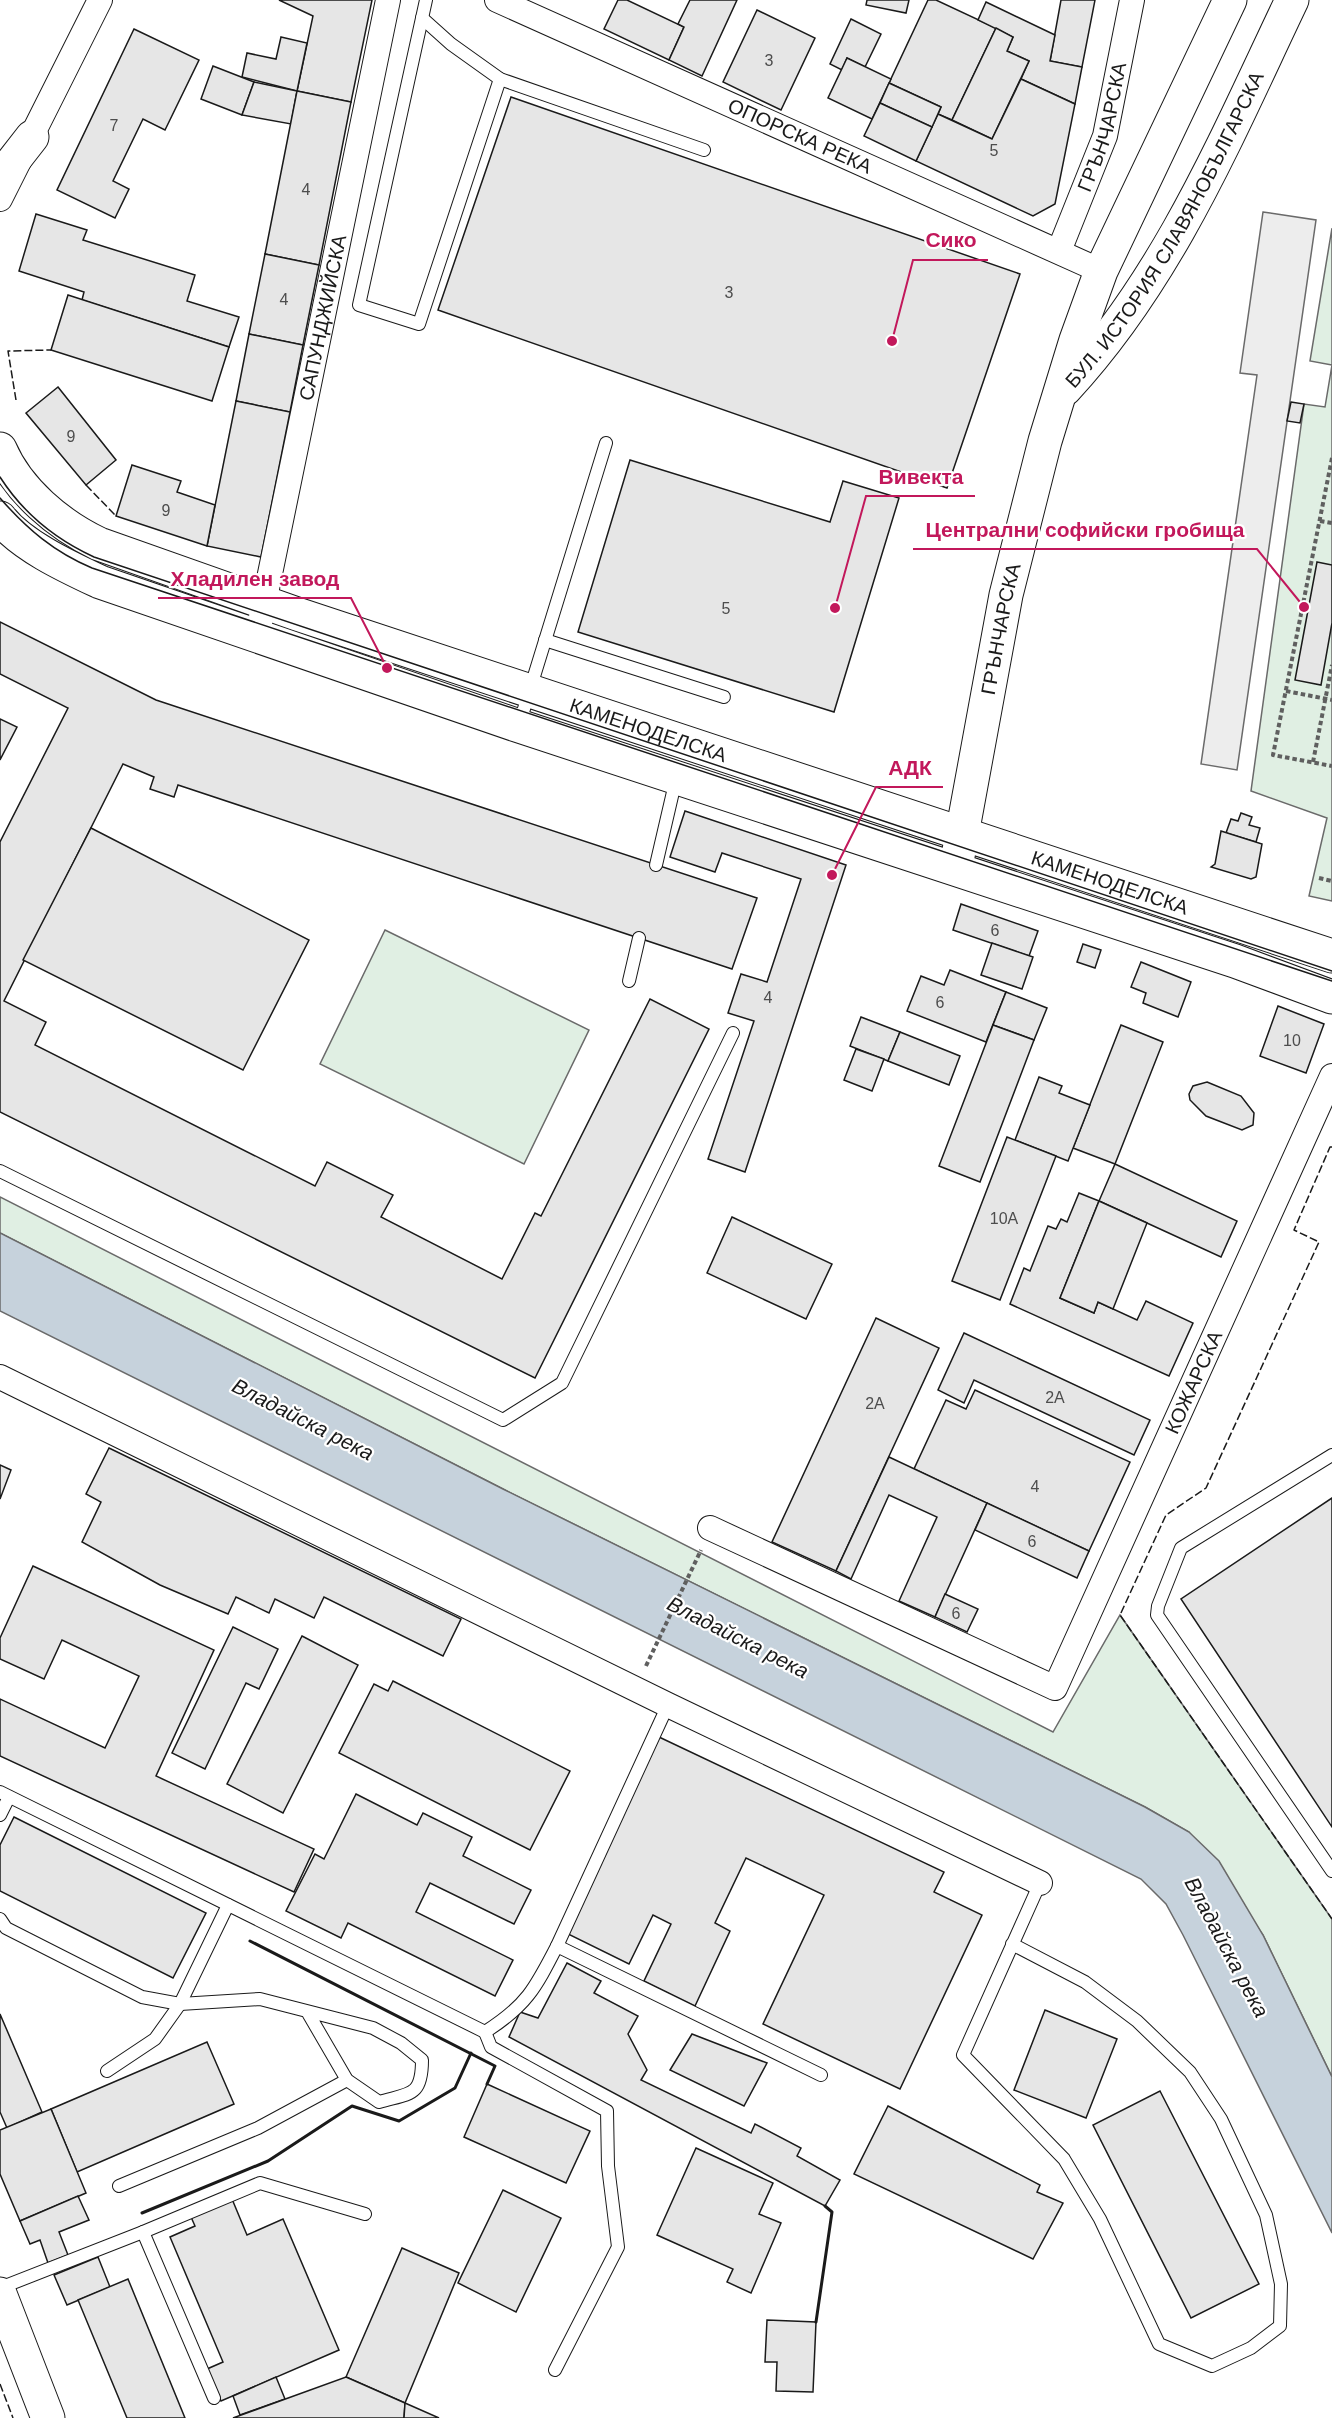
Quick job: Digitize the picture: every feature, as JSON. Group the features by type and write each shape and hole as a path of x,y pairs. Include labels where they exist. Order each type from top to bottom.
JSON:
{"main road":[{"name":"БУЛ. ИСТОРИЯ СЛАВЯНОБЪЛГАРСКА","path":"1062,393 1076,340 1101,271 1230,0"},
{"name":"БУЛ. ИСТОРИЯ СЛАВЯНОБЪЛГАРСКА","path":"1062,393 1099,352 1128,313 1184,222 1221,153 1292,0"},
{"path":"0,150 32,137"},
{"path":"0,178 32,137"},
{"name":"ГРЪНЧАРСКА","path":"955,869 1006,595 1045,441 1062,393"},
{"name":"КАМЕНОДЕЛСКА","path":"0,449 32,496 74,532 99,544 530,691 1332,956"},
{"name":"КАМЕНОДЕЛСКА","path":"2,524 59,562 100,582 519,726 1235,961 1332,997"},
{"path":"0,2294 48,2418"}],"street":[{"path":"0,199 100,0"},
{"name":"САПУНДЖИЙСКА","path":"257,637 388,0"},
{"name":"ОПОРСКА РЕКА","path":"497,0 1101,271"},
{"name":"ГРЪНЧАРСКА","path":"1059,251 1105,136 1132,0"},
{"path":"2,524 56,518"},
{"name":"КОЖАРСКА","path":"710,1528 1054,1689 1332,1076"},
{"path":"0,1377 668,1705 1040,1883"}],"lane":[{"path":"426,0 359,305 419,324 500,79"},
{"path":"422,18 451,44 500,79 704,150"},
{"path":"519,726 606,443"},
{"path":"545,640 724,697"},
{"path":"656,865 676,777"},
{"path":"629,981 639,938"},
{"path":"0,1171 503,1420 562,1383 733,1033"},
{"path":"1332,1455 1181,1548 1156,1615 1332,1871"},
{"path":"484,2032 509,2016 534,1992 668,1705"},
{"path":"0,1815 5,1794 484,2032 491,2047 606,2111 608,2166 618,2247 555,2370"},
{"path":"1012,1944 1085,1982 1137,2021 1190,2072 1221,2119 1266,2215 1281,2284 1280,2326 1251,2348 1212,2366 1159,2344 1100,2219 1064,2159 963,2055 1012,1944 1040,1883"},
{"path":"107,2071 155,2039 180,2004 228,1905"},
{"path":"0,1918 6,1928 142,1997 180,2004 260,1999 373,2028 401,2043 423,2060 422,2080 412,2093 379,2102 347,2080 308,2013"},
{"path":"557,1946 821,2074"},
{"path":"119,2186 258,2128 347,2080"},
{"path":"0,2288 260,2183 365,2214"},
{"path":"143,2232 214,2398"}],"path":[{"path":"1332,458 1273,755 1332,766"},
{"path":"1320,521 1332,523"},
{"path":"1313,762 1332,665"},
{"path":"1286,691 1332,700"},
{"path":"1319,878 1332,881"},
{"path":"644,1671 694,1568"}],"green space":[{"path":"1332,228 1332,365 1310,361"},
{"path":"1332,365 1332,901 1309,896 1327,818 1251,791 1304,404 1325,407"},
{"path":"385,930 589,1030 524,1164 320,1064"},
{"path":"0,1197 1053,1732 1120,1615 1332,1919 1332,2077 1263,1935 1189,1832 1145,1807 503,1489 0,1233"}],"shaded area":[{"path":"1263,212 1316,220 1237,770 1201,764 1257,375 1240,373"}],"water":[{"name":"Владайска река","path":"0,1233 503,1489 1145,1807 1189,1832 1219,1861 1263,1935 1332,2077 1332,2233 1183,1935 1166,1904 1141,1879 0,1311"}],"building":[{"path":"279,0 372,0 351,102 297,91 313,16"},
{"path":"618,0 627,0 684,27 669,60 604,29"},
{"path":"690,0 737,0 702,76 669,60 684,27 678,24"},
{"path":"867,0 909,0 906,13 866,5"},
{"path":"928,0 936,0 996,28 952,120 938,114 941,107 889,83"},
{"path":"1061,0 1095,0 1082,67 1050,61"},
{"path":"986,2 1055,35 1050,61 1082,67 1075,104 1021,79 1029,61 1007,51 1013,37 978,20"},
{"path":"757,10 815,38 781,110 723,82"},
{"path":"851,19 881,34 865,67 847,58 842,70 830,64"},
{"path":"996,28 1013,37 1007,51 1029,61 992,139 952,120"},
{"path":"134,29 199,60 165,130 143,119 113,181 129,189 115,218 57,190"},
{"path":"281,37 307,43 297,91 242,77 247,53 276,59"},
{"path":"847,58 891,79 872,119 828,98"},
{"path":"213,66 254,82 242,115 201,99"},
{"path":"1021,79 1075,104 1055,204 1033,216 916,161 938,114 992,139"},
{"path":"254,82 297,91 291,124 242,115"},
{"path":"889,83 941,107 932,127 880,103"},
{"path":"297,91 351,102 319,265 265,254"},
{"path":"511,97 1020,274 947,488 438,310"},
{"path":"880,103 932,127 916,161 864,136"},
{"path":"36,214 87,230 83,240 195,275 187,301 239,317 229,347 82,300 84,292 19,271"},
{"path":"265,254 319,265 303,345 249,334"},
{"path":"68,295 229,347 212,401 51,350"},
{"path":"249,334 303,345 290,412 236,401"},
{"path":"58,387 116,460 86,485 26,413"},
{"path":"236,401 290,412 261,557 207,546"},
{"path":"1291,402 1304,404 1300,423 1287,421"},
{"path":"630,460 830,522 843,481 899,498 834,712 578,632"},
{"path":"132,465 181,481 177,492 215,505 207,546 116,516"},
{"path":"1317,562 1332,565 1332,623 1321,685 1295,680"},
{"path":"0,622 156,700 757,898 732,969 178,785 174,797 150,789 154,777 123,764 4,1001 46,1022 35,1045 315,1186 327,1162 393,1195 381,1217 502,1279 535,1213 541,1216 650,999 709,1029 535,1378 0,1112 0,842 68,708 0,674"},
{"path":"0,719 17,727 0,760"},
{"path":"685,811 846,865 745,1172 708,1159 754,1021 728,1013 741,974 767,982 801,879 722,853 715,872 670,857"},
{"path":"1241,813 1252,817 1249,825 1260,828 1256,842 1226,833 1231,819 1238,821"},
{"path":"91,828 309,940 243,1070 23,960"},
{"path":"1221,831 1262,844 1256,877 1251,879 1211,867 1215,864"},
{"path":"961,904 1038,931 1029,956 953,930"},
{"path":"992,943 1033,957 1022,989 981,975"},
{"path":"1083,944 1101,950 1095,968 1077,962"},
{"path":"1141,962 1191,982 1178,1017 1143,1003 1146,993 1131,987"},
{"path":"950,970 1006,992 986,1042 907,1011 921,976 944,985"},
{"path":"1006,992 1047,1008 1034,1040 993,1025"},
{"path":"1278,1006 1324,1024 1306,1073 1260,1056"},
{"path":"861,1017 900,1032 888,1061 850,1046"},
{"path":"993,1025 1034,1040 980,1182 939,1166"},
{"path":"1121,1025 1163,1042 1115,1164 1073,1148"},
{"path":"900,1032 960,1056 949,1085 888,1061"},
{"path":"856,1049 884,1059 872,1091 844,1080"},
{"path":"1039,1077 1062,1086 1059,1093 1090,1105 1068,1161 1015,1140"},
{"path":"1207,1082 1241,1096 1254,1113 1253,1125 1242,1130 1206,1116 1190,1100 1189,1094 1193,1086"},
{"path":"1007,1137 1056,1156 1000,1300 952,1281"},
{"path":"1115,1164 1237,1221 1221,1257 1099,1201"},
{"path":"1079,1193 1099,1201 1060,1298 1094,1313 1098,1302 1137,1320 1146,1301 1193,1323 1169,1376 1010,1304 1024,1268 1030,1271 1048,1226 1056,1229 1061,1219 1067,1222"},
{"path":"1099,1201 1147,1223 1113,1309 1098,1302 1094,1313 1060,1298"},
{"path":"732,1217 832,1264 806,1319 707,1273"},
{"path":"876,1318 939,1348 836,1571 772,1542"},
{"path":"964,1333 1150,1420 1134,1455 974,1380 964,1403 938,1390"},
{"path":"975,1390 1130,1462 1089,1551 914,1469 946,1400 966,1409"},
{"path":"109,1448 461,1619 443,1656 324,1597 314,1618 275,1599 269,1613 236,1597 228,1614 160,1585 82,1542 101,1502 86,1494"},
{"path":"889,1457 987,1503 935,1617 899,1601 937,1517 889,1495 851,1579 836,1571"},
{"path":"0,1465 11,1470 0,1499"},
{"path":"1332,1498 1332,1827 1181,1599"},
{"path":"987,1503 1089,1551 1077,1578 975,1530"},
{"path":"33,1566 214,1650 156,1776 314,1849 294,1892 0,1756 0,1699 105,1748 139,1676 62,1640 44,1679 0,1659 0,1638"},
{"path":"945,1594 978,1609 967,1632 935,1617"},
{"path":"233,1627 278,1649 259,1689 246,1683 205,1769 172,1753"},
{"path":"302,1636 358,1665 283,1813 227,1784"},
{"path":"393,1681 570,1771 530,1850 339,1753 374,1684 388,1691"},
{"path":"659,1737 944,1872 934,1892 982,1915 900,2089 763,2024 824,1895 746,1858 715,1923 730,1931 695,2006 644,1981 671,1924 653,1915 629,1964 566,1933"},
{"path":"356,1794 417,1825 423,1813 472,1837 463,1856 531,1890 514,1924 430,1883 416,1912 513,1960 495,1996 348,1923 341,1938 286,1911 315,1854 324,1859"},
{"path":"14,1817 206,1913 173,1978 0,1891 0,1845"},
{"path":"567,1963 601,1981 594,1993 638,2016 628,2034 647,2070 641,2080 751,2133 755,2124 801,2148 797,2156 840,2180 825,2206 509,2037 520,2012 538,2018"},
{"path":"1045,2010 1117,2039 1086,2118 1014,2090"},
{"path":"0,2014 42,2112 7,2128 0,2112"},
{"path":"692,2034 767,2063 744,2106 670,2070"},
{"path":"207,2042 234,2104 77,2172 51,2109"},
{"path":"487,2084 590,2131 566,2183 464,2137"},
{"path":"1160,2091 1259,2284 1191,2318 1093,2125"},
{"path":"888,2106 1040,2185 1037,2192 1063,2203 1033,2259 854,2174"},
{"path":"51,2109 86,2193 20,2221 0,2174 0,2130"},
{"path":"696,2148 773,2183 759,2214 781,2223 751,2293 727,2282 733,2269 657,2235"},
{"path":"503,2190 561,2218 516,2312 458,2283"},
{"path":"78,2196 89,2220 59,2232 68,2255 48,2263 40,2240 30,2244 20,2221"},
{"path":"232,2199 247,2235 283,2219 339,2350 221,2401 207,2369 223,2362 170,2237 195,2226 191,2217"},
{"path":"402,2248 459,2273 405,2403 346,2377"},
{"path":"98,2257 110,2287 67,2305 54,2275"},
{"path":"128,2279 185,2418 127,2418 78,2300"},
{"path":"767,2320 816,2322 813,2392 776,2391 777,2362 765,2362"},
{"path":"276,2377 285,2399 240,2415 233,2396"},
{"path":"346,2377 405,2403 404,2418 233,2418"},
{"path":"405,2403 439,2418 404,2418"}],"tram line":[{"path":"0,477 19,502 41,524 66,542 94,557 1332,971"},
{"path":"0,498 42,539 65,555 92,568 1332,981"}],"fence":[{"path":"16,400 8,351 51,350"},
{"path":"86,485 116,516"},
{"path":"1332,1147 1330,1147 1294,1230 1319,1242 1206,1488 1166,1515 1120,1615 1332,1919"},
{"path":"0,2384 13,2418"}],"wall":[{"path":"250,1941 495,2066 487,2084"},
{"path":"142,2213 268,2161 352,2106 399,2121 455,2088 471,2053"},
{"path":"816,2322 832,2212 825,2206"}],"place":[{"name":"Сико","path":"892,341"},
{"name":"Централни софийски гробища","path":"1304,607"},
{"name":"Вивекта","path":"835,608"},
{"name":"Хладилен завод","path":"387,668"},
{"name":"АДК","path":"832,875"}]}
